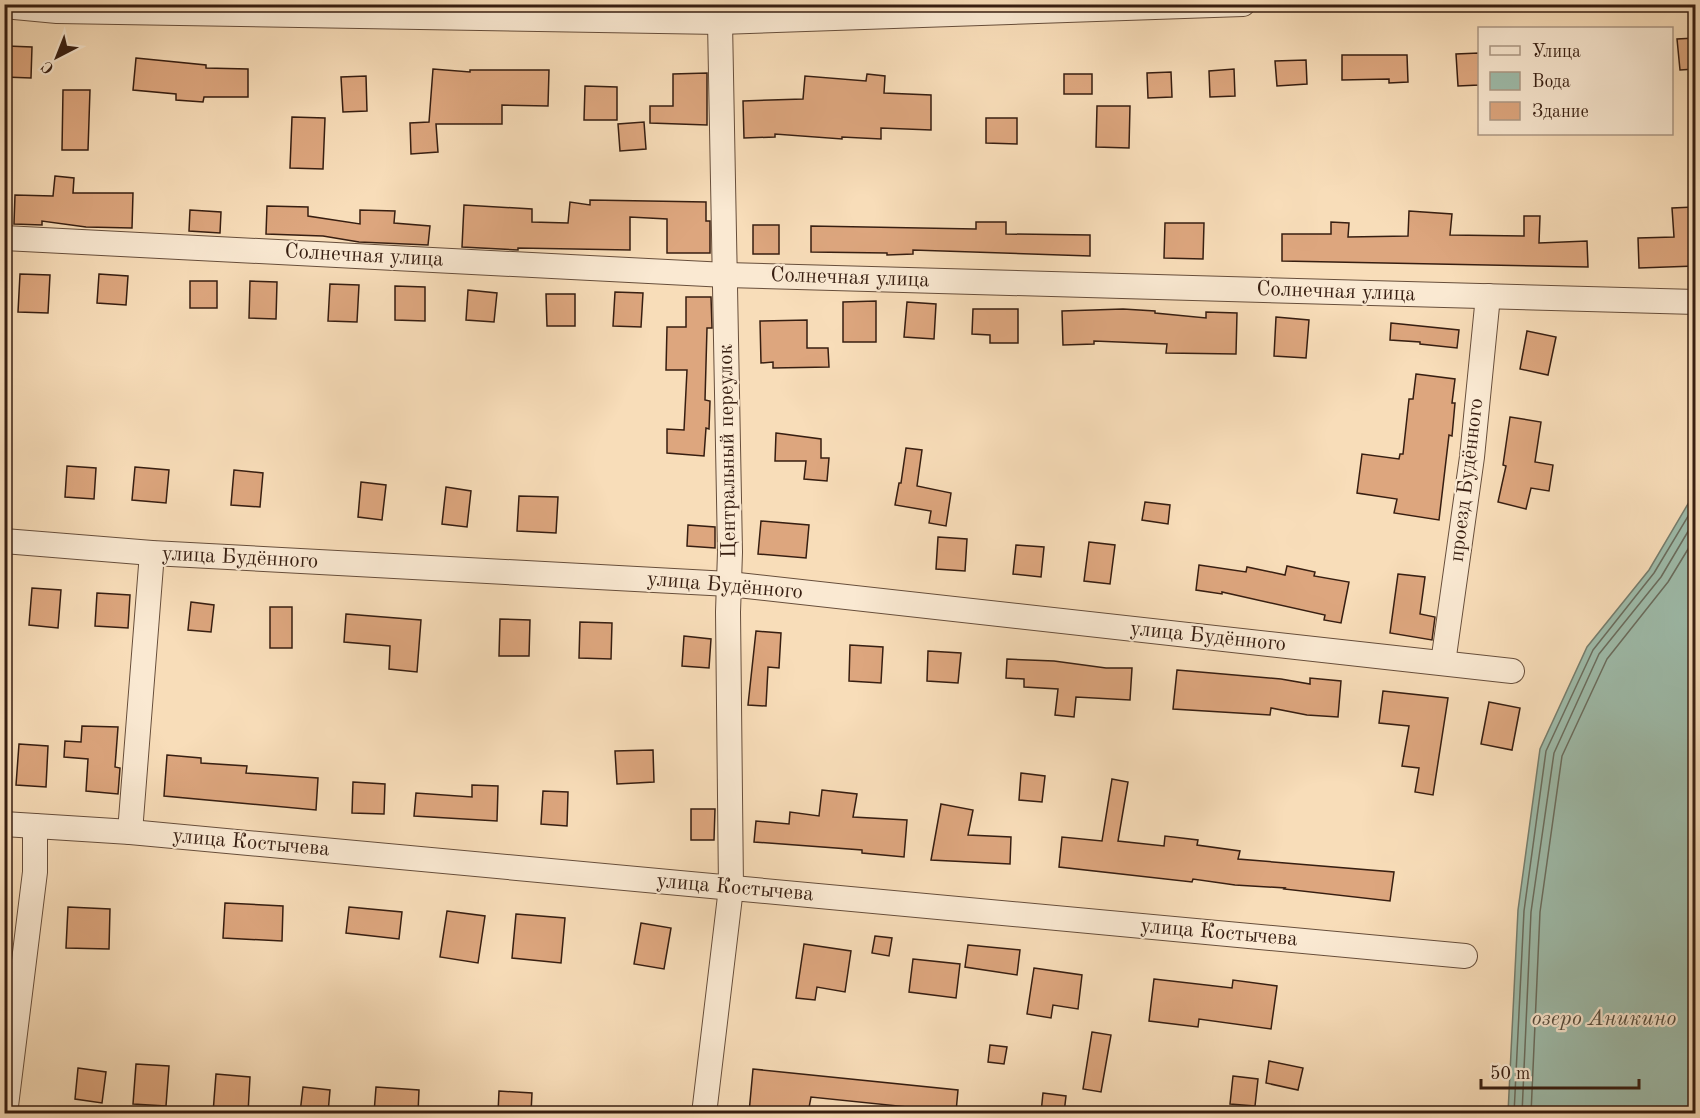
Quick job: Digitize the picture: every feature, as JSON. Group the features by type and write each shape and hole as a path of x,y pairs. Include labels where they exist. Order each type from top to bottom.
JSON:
{"street":[{"path":"4,6 723,13 1243,4"},
{"name":"Центральный переулок","path":"704,1113 730,888 730,552 723,13"},
{"name":"Солнечная улица","path":"4,238 726,275 1691,300 1695,302"},
{"name":"проезд Будённого","path":"1443,663 1472,457 1488,296"},
{"name":"улица Будённого","path":"4,541 152,553 729,584 1512,671"},
{"path":"130,832 152,553"},
{"name":"улица Костычева","path":"4,824 130,832 1466,956"},
{"path":"5,1113 35,872 35,826"}],"water":[{"name":"озеро Аникино","path":"1695,492 1695,1113 1508,1113 1518,910 1540,749 1587,647 1649,570"}],"building":[{"path":"1695,38 1695,69 1680,70 1677,39"},
{"path":"7,46 32,47 31,78 5,77"},
{"path":"1478,53 1478,85 1458,86 1456,54"},
{"path":"1342,55 1407,55 1408,82 1389,83 1389,79 1342,80"},
{"path":"136,58 206,65 206,68 248,69 248,97 204,97 203,102 176,100 176,94 133,90"},
{"path":"1306,60 1307,84 1277,86 1275,61"},
{"path":"433,69 470,72 470,70 549,70 548,106 502,105 502,124 436,124 438,152 411,154 410,123 429,122"},
{"path":"1234,69 1235,96 1210,97 1209,71"},
{"path":"1171,72 1172,97 1148,98 1147,73"},
{"path":"707,73 707,125 650,123 650,106 673,106 673,74"},
{"path":"867,74 885,76 884,93 931,95 931,130 881,128 881,139 842,137 842,139 775,134 775,137 744,138 743,101 803,99 805,76 866,81"},
{"path":"1064,74 1092,74 1092,94 1064,94"},
{"path":"366,76 367,111 343,112 341,77"},
{"path":"585,86 617,87 617,120 584,120"},
{"path":"63,90 90,90 88,150 62,150"},
{"path":"1097,106 1130,106 1129,148 1096,147"},
{"path":"292,117 325,118 323,169 290,168"},
{"path":"986,118 1017,118 1017,144 986,143"},
{"path":"644,122 646,149 620,151 618,124"},
{"path":"55,176 74,178 73,193 133,193 132,228 86,227 42,221 42,225 14,224 15,195 53,196"},
{"path":"590,200 706,202 706,221 710,221 710,253 667,253 667,219 630,217 630,250 518,248 518,250 462,247 464,205 532,209 532,222 568,223 570,202 590,205"},
{"path":"267,206 308,207 308,216 360,224 360,210 395,211 394,223 430,226 428,245 359,242 323,236 266,234"},
{"path":"1694,207 1695,266 1639,268 1638,238 1674,237 1672,208"},
{"path":"190,210 221,212 220,233 189,231"},
{"path":"1409,211 1452,214 1450,235 1524,236 1524,216 1540,216 1539,243 1587,241 1588,267 1282,261 1282,234 1331,234 1331,222 1349,223 1348,237 1408,236"},
{"path":"976,222 1006,222 1006,234 1090,235 1090,256 913,250 913,254 887,255 887,253 811,252 811,226 976,229"},
{"path":"1165,223 1204,223 1203,259 1164,258"},
{"path":"753,225 779,225 779,254 753,254"},
{"path":"20,274 50,275 48,313 18,312"},
{"path":"99,274 128,276 126,305 97,303"},
{"path":"190,281 217,281 217,308 190,308"},
{"path":"250,281 277,282 276,319 249,318"},
{"path":"330,284 359,285 357,322 328,321"},
{"path":"395,286 425,287 425,321 395,320"},
{"path":"468,290 497,293 494,322 466,320"},
{"path":"615,292 643,293 641,327 613,326"},
{"path":"546,294 575,294 575,326 547,326"},
{"path":"686,297 711,297 712,328 707,328 705,400 710,401 709,429 706,428 704,456 667,453 667,429 684,430 687,370 666,370 667,327 686,327"},
{"path":"876,301 876,342 843,342 843,302"},
{"path":"907,302 936,304 934,339 904,337"},
{"path":"973,309 1018,309 1018,343 990,343 990,335 972,334"},
{"path":"1123,309 1206,318 1206,312 1237,313 1236,354 1166,353 1167,344 1094,341 1094,344 1063,345 1062,311"},
{"path":"1276,317 1309,320 1306,358 1274,356"},
{"path":"807,320 807,348 828,348 829,367 773,368 773,362 761,363 760,321"},
{"path":"1391,323 1459,330 1457,348 1390,340"},
{"path":"1527,331 1556,337 1548,375 1520,369"},
{"path":"1416,374 1455,379 1452,436 1449,435 1439,520 1394,513 1397,499 1357,493 1362,454 1399,459 1400,454 1403,454 1409,399 1413,399"},
{"path":"1510,417 1541,422 1535,462 1553,465 1549,491 1531,488 1526,509 1498,502 1506,466 1503,465"},
{"path":"776,433 821,439 821,458 829,458 827,481 804,479 806,461 775,461"},
{"path":"906,448 922,450 917,486 951,493 946,526 929,523 931,511 895,505"},
{"path":"67,466 96,468 94,499 65,497"},
{"path":"135,467 169,470 166,503 132,500"},
{"path":"234,470 263,473 260,507 231,505"},
{"path":"361,482 386,485 382,520 358,517"},
{"path":"446,487 471,491 467,527 442,524"},
{"path":"519,496 558,497 556,533 517,531"},
{"path":"1145,502 1170,505 1168,524 1142,520"},
{"path":"761,521 809,525 806,558 758,554"},
{"path":"688,525 715,527 715,548 687,546"},
{"path":"938,537 967,539 965,571 936,569"},
{"path":"1089,542 1115,545 1110,584 1084,581"},
{"path":"1016,545 1044,547 1041,577 1013,574"},
{"path":"1199,565 1246,572 1247,567 1285,575 1287,566 1315,572 1314,576 1349,582 1341,623 1324,620 1325,615 1222,592 1222,594 1196,590"},
{"path":"1398,574 1425,577 1420,614 1435,617 1432,640 1390,633"},
{"path":"32,588 61,590 58,628 29,625"},
{"path":"97,593 130,595 128,628 95,626"},
{"path":"191,602 214,605 211,632 188,630"},
{"path":"270,607 292,607 292,648 270,648"},
{"path":"346,614 421,620 417,672 389,669 390,646 344,642"},
{"path":"500,619 530,620 529,656 499,656"},
{"path":"580,622 612,623 611,659 579,658"},
{"path":"756,631 781,633 779,668 768,667 766,706 748,705"},
{"path":"684,636 711,639 709,668 682,666"},
{"path":"850,645 883,647 881,683 849,681"},
{"path":"928,651 961,653 958,683 927,681"},
{"path":"1007,659 1054,661 1106,668 1132,668 1130,700 1076,697 1074,717 1055,715 1058,689 1024,687 1024,679 1006,678"},
{"path":"1177,670 1281,679 1310,684 1310,678 1341,681 1338,717 1307,715 1271,708 1270,715 1173,709"},
{"path":"1383,691 1448,698 1433,795 1415,792 1419,768 1402,766 1409,726 1379,723"},
{"path":"1489,702 1520,708 1512,750 1481,744"},
{"path":"82,726 118,727 115,767 120,768 118,794 86,791 88,759 64,757 65,741 81,742"},
{"path":"19,744 48,746 46,787 16,785"},
{"path":"653,750 654,782 617,784 615,751"},
{"path":"167,755 201,758 201,763 247,766 246,773 318,778 316,810 164,796"},
{"path":"1021,773 1045,776 1042,802 1019,800"},
{"path":"1112,779 1128,782 1118,841 1164,846 1165,836 1198,840 1197,845 1240,851 1238,859 1394,872 1390,901 1285,888 1235,885 1193,879 1192,882 1059,867 1062,837 1102,841"},
{"path":"353,782 385,784 384,814 352,813"},
{"path":"472,785 498,786 497,821 414,816 416,793 472,797"},
{"path":"822,790 857,794 853,817 907,820 904,857 862,853 862,850 754,842 756,821 789,824 790,812 819,816"},
{"path":"543,791 568,792 567,826 541,824"},
{"path":"941,804 973,810 968,835 1011,837 1010,864 931,860"},
{"path":"691,809 715,809 714,840 691,840"},
{"path":"225,903 283,906 282,941 223,938"},
{"path":"68,907 110,909 109,949 66,948"},
{"path":"349,907 402,912 399,939 346,933"},
{"path":"447,911 485,916 478,963 440,957"},
{"path":"516,914 565,918 561,963 512,958"},
{"path":"641,923 671,928 664,969 634,964"},
{"path":"875,936 892,938 889,956 872,953"},
{"path":"804,944 851,951 845,992 817,987 815,1000 796,998"},
{"path":"968,945 1020,950 1017,975 965,967"},
{"path":"913,959 960,964 956,998 909,992"},
{"path":"1034,968 1082,975 1078,1009 1053,1005 1051,1018 1027,1014"},
{"path":"1154,979 1232,988 1233,980 1277,986 1271,1029 1199,1019 1198,1027 1149,1021"},
{"path":"1092,1032 1111,1035 1101,1092 1083,1089"},
{"path":"990,1045 1007,1047 1004,1064 988,1062"},
{"path":"1269,1061 1303,1068 1298,1090 1266,1083"},
{"path":"136,1064 169,1066 166,1106 133,1104"},
{"path":"78,1068 106,1072 102,1103 75,1099"},
{"path":"753,1069 958,1090 956,1112 811,1097 808,1113 749,1113"},
{"path":"216,1074 250,1077 248,1113 213,1113"},
{"path":"1233,1076 1258,1079 1255,1106 1230,1104"},
{"path":"303,1087 330,1090 328,1113 300,1113"},
{"path":"376,1087 419,1090 418,1113 374,1113"},
{"path":"499,1091 532,1093 531,1113 498,1113"},
{"path":"1043,1093 1066,1096 1064,1113 1041,1113"}]}
